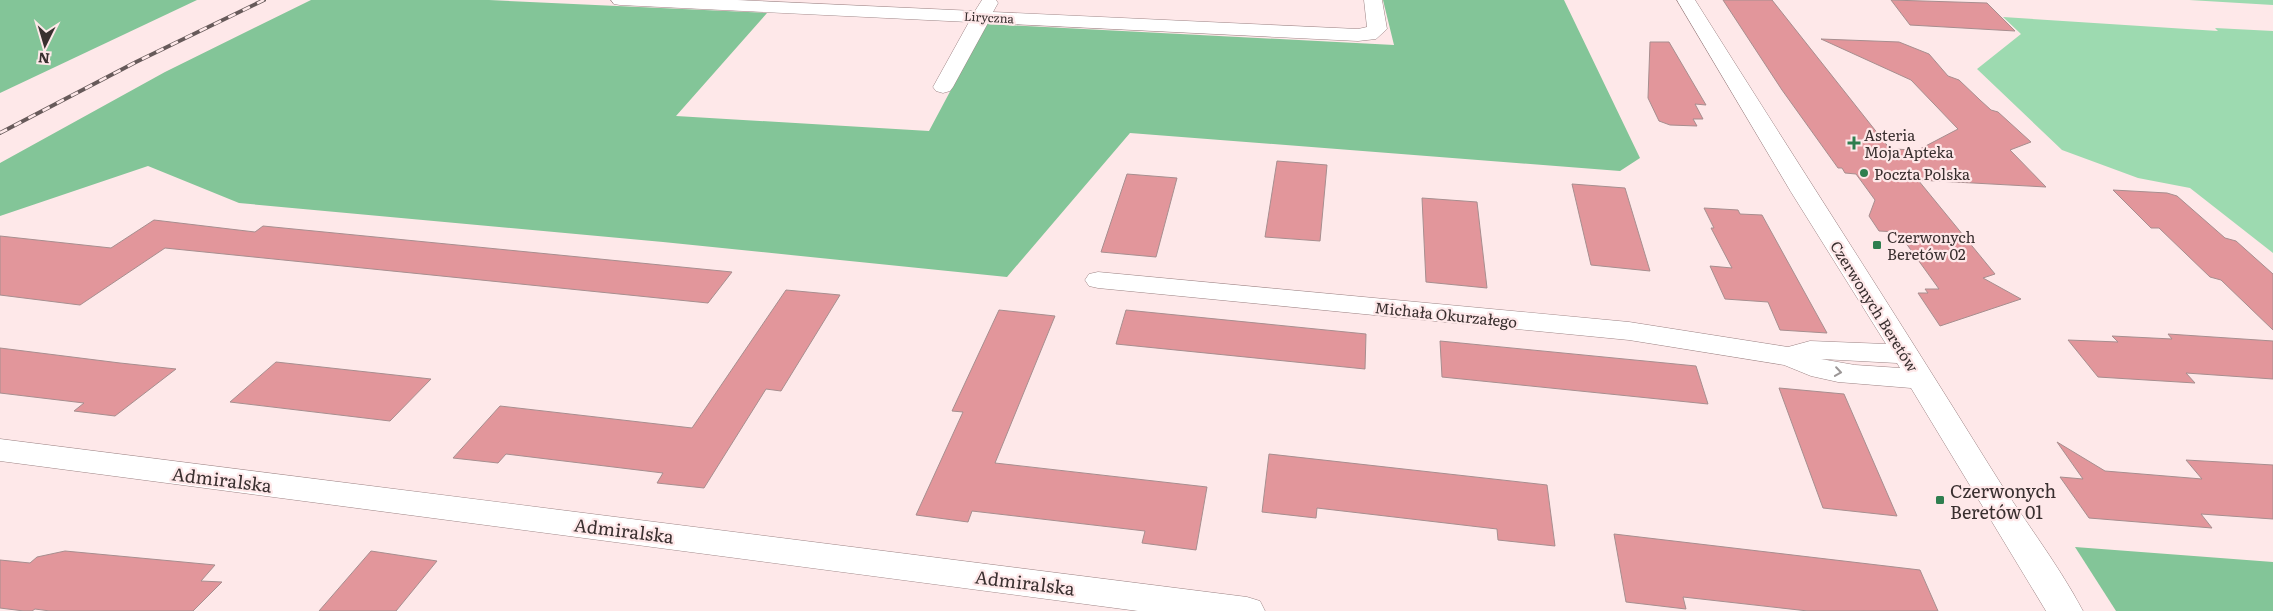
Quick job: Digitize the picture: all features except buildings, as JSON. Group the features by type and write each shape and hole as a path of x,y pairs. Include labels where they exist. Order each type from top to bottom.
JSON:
{"street":[{"name":"Liryczna","path":"620,0 1358,35 1369,34 1377,29 1373,0"},
{"path":"943,87 990,0"},
{"name":"Czerwonych Beretów","path":"1686,0 1803,192 1914,367 1986,488 2065,611"},
{"name":"Michała Okurzałego","path":"1098,280 1629,331 1792,357 1804,364 1841,373 1914,367"},
{"name":"Admiralska","path":"0,450 1247,611"}],"green space":[{"path":"0,0 197,0 0,93"},
{"path":"311,0 489,0 767,13 676,116 929,131 986,24 1394,45 1383,0 1564,0 1640,158 1620,171 1130,133 1007,277 663,242 239,203 148,166 0,216 0,163 165,72"},
{"path":"2189,0 2273,0 2273,5"},
{"path":"2003,17 2218,31 2215,28 2273,31 2273,253 2190,188 2138,178 2062,150 1977,69 2021,34"},
{"path":"2075,547 2273,562 2273,611 2116,611"}],"railway":[{"path":"0,133 136,62 264,0"}],"place":[{"name":"Asteria Moja Apteka","path":"1854,143"},
{"name":"Poczta Polska","path":"1864,173"},
{"name":"Czerwonych Beretów 02","path":"1877,245"},
{"name":"Czerwonych Beretów 01","path":"1940,500"}]}
